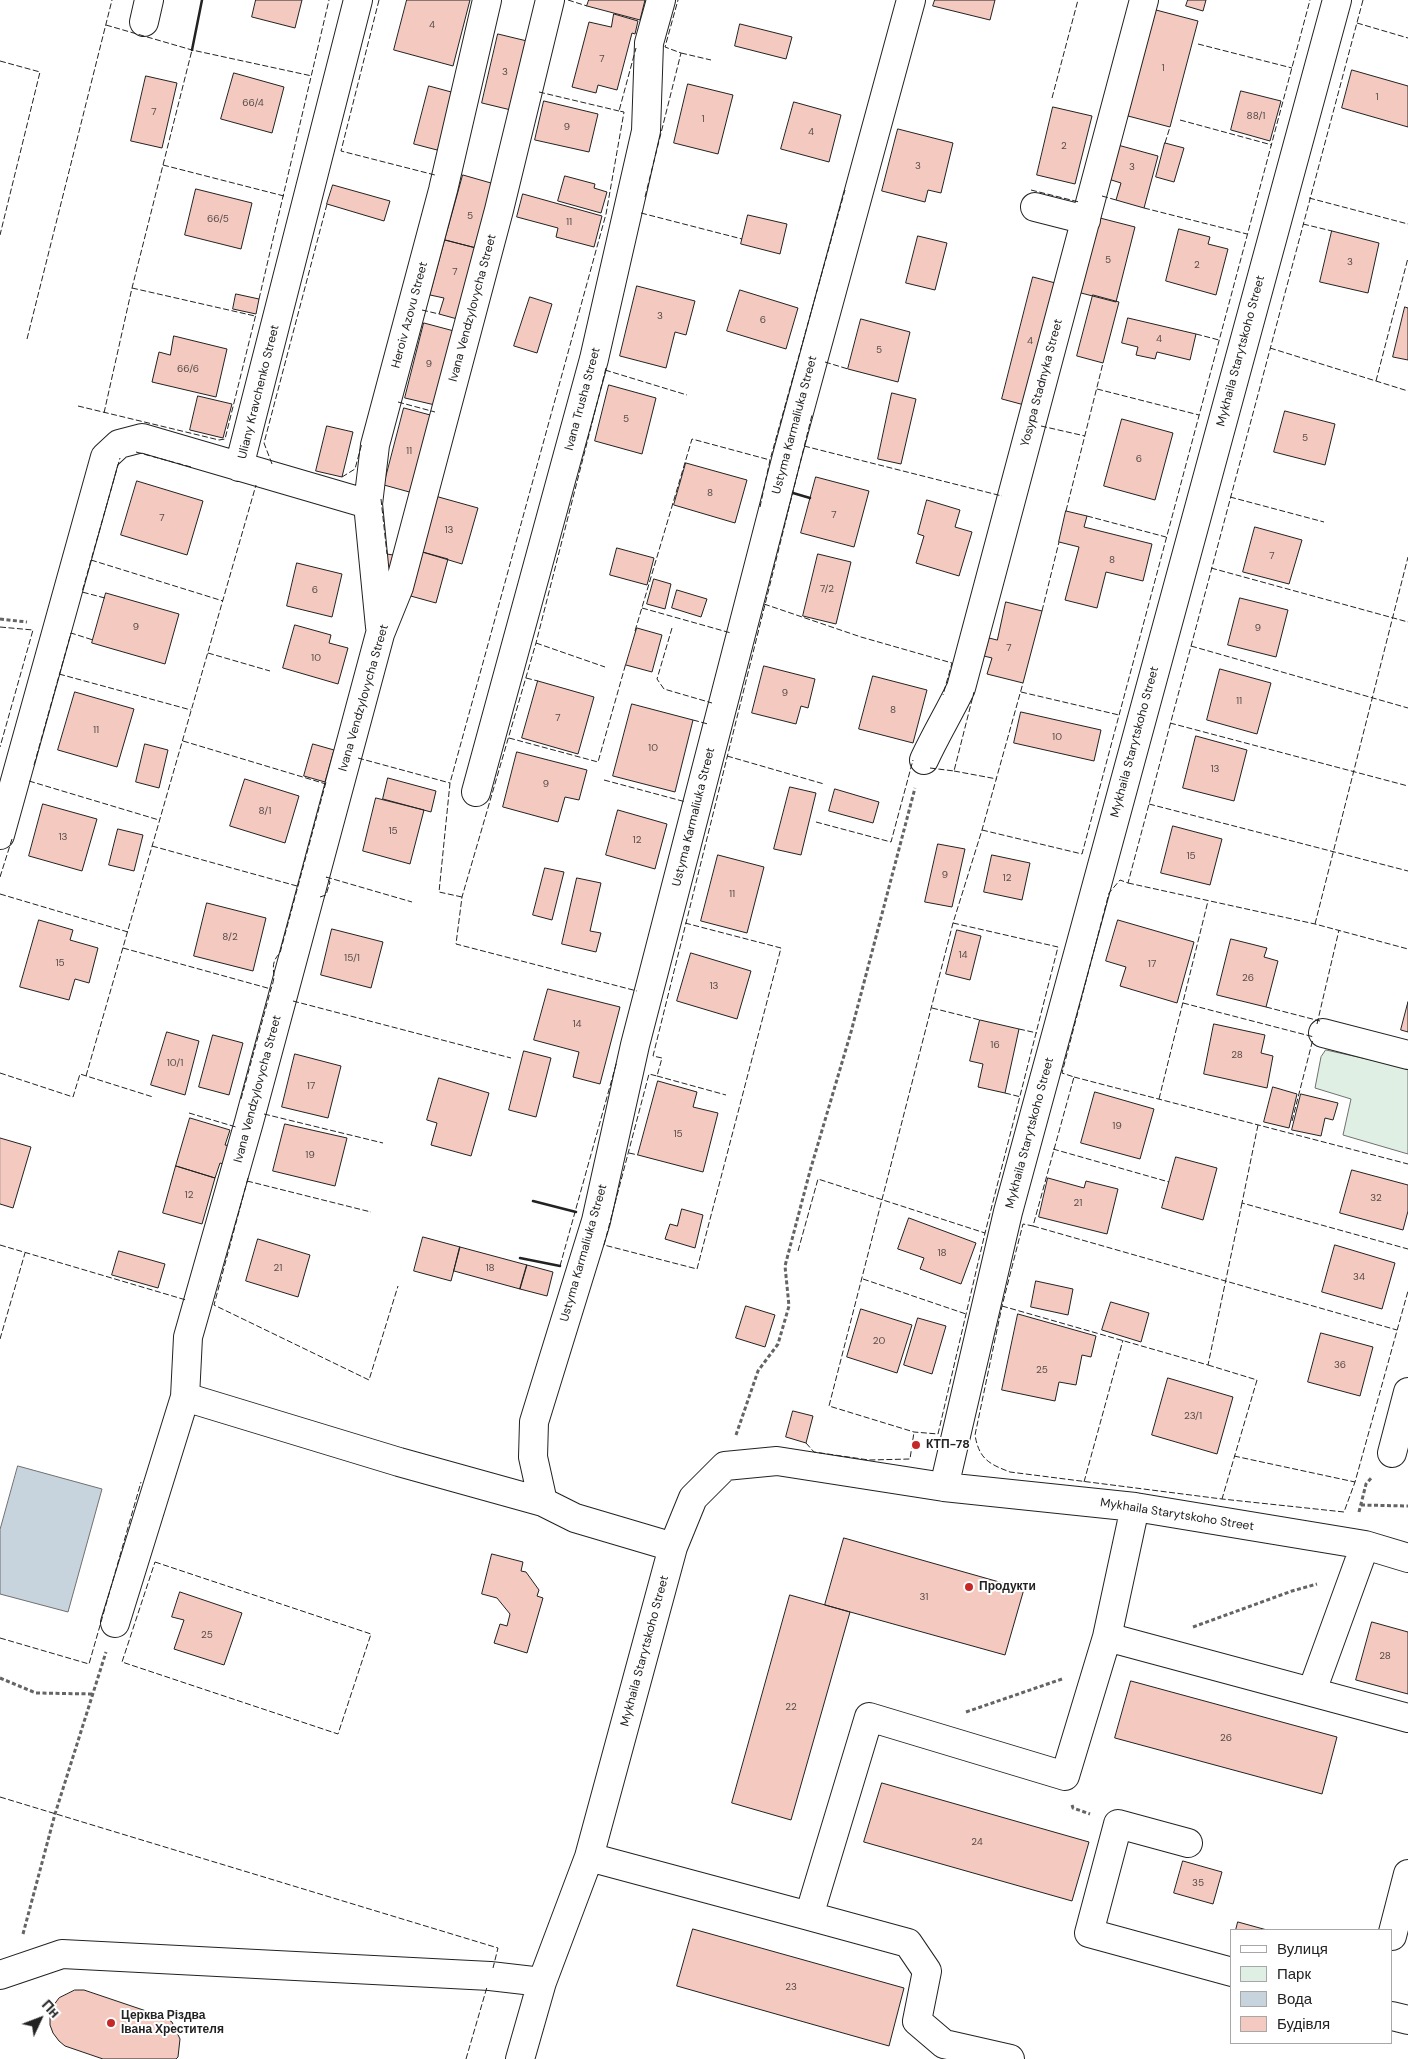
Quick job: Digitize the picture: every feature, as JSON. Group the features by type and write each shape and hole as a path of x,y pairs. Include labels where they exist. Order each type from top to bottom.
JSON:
{"street":[{"name":"Uliany Kravchenko Street","path":"0,834 105,457 119,444 142,438 240,467 358,0"},
{"name":"Heroiv Azovu Street","path":"380,634 368,504 375,445 443,190 487,0"},
{"name":"Ivana Vendzylovycha Street","path":"115,1623 185,1397 188,1337 249,1122 380,634 399,587 499,210 550,0"},
{"name":"Ivana Trusha Street","path":"476,792 596,350 646,131 649,43 662,0"},
{"name":"Ustyma Karmaliuka Street","path":"543,1502 533,1457 534,1422 596,1221 635,1045 784,466 910,0"},
{"name":"Yosypa Stadnyka Street","path":"924,760 961,688 1144,0"},
{"name":"Mykhaila Starytskoho Street","path":"944,1487 1011,1203 1337,0"},
{"path":"1034,207 1086,220"},
{"path":"240,467 368,504"},
{"path":"1323,1033 1408,1055"},
{"path":"1392,1453 1408,1392"},
{"path":"185,1397 399,1462 543,1502 574,1518 673,1547"},
{"name":"Mykhaila Starytskoho Street","path":"520,2059 542,1982 589,1857 673,1547 693,1498 725,1466 778,1461 944,1487 1135,1507 1357,1544 1408,1558"},
{"path":"809,1916 869,1717 1065,1776 1107,1637 1135,1507"},
{"path":"1312,1691 1357,1544"},
{"path":"1107,1637 1408,1718"},
{"path":"1188,1843 1118,1824 1089,1933 1230,1971"},
{"path":"589,1857 908,1943 927,1972 917,2021 944,2044 1010,2059"},
{"path":"1393,1932 1408,1874"},
{"path":"7,1973 62,1954 490,1976 542,1982"},
{"path":"1393,2016 1408,2020"}],"path":[{"path":"725,1466 758,1371 778,1344 789,1306 785,1266 810,1171 851,1032 924,760"},
{"path":"1357,1544 1361,1505 1366,1484 1392,1453"},
{"path":"1361,1505 1408,1506"},
{"path":"7,1973 115,1623"},
{"path":"0,1678 36,1693 94,1694"},
{"path":"1065,1776 1073,1808 1118,1824"}],"green space":[{"path":"1326,1050 1408,1068 1408,1154 1343,1135 1351,1099 1315,1088 1321,1057"}],"water":[{"path":"18,1466 102,1489 68,1612 0,1594 0,1530"}],"building":[{"path":"256,0 302,0 295,28 252,17"},
{"path":"407,0 470,0 453,66 394,50"},
{"path":"589,0 645,0 640,20 587,6"},
{"path":"935,0 995,0 990,20 933,6"},
{"path":"1188,0 1206,0 1203,11 1186,6"},
{"path":"1156,10 1198,21 1170,127 1128,116"},
{"path":"614,14 638,21 635,34 632,33 617,90 598,85 596,93 572,87 589,22 611,27"},
{"path":"740,24 792,37 786,59 735,46"},
{"path":"498,34 527,41 511,110 482,103"},
{"path":"1352,70 1408,86 1408,127 1342,108"},
{"path":"234,73 284,87 272,133 221,119"},
{"path":"146,76 177,83 162,148 131,141"},
{"path":"688,84 733,95 718,154 674,143"},
{"path":"429,86 455,93 441,151 414,144"},
{"path":"1241,91 1281,101 1270,141 1231,130"},
{"path":"544,101 598,114 589,152 535,140"},
{"path":"794,102 841,115 829,162 781,149"},
{"path":"1053,107 1092,116 1075,184 1037,175"},
{"path":"898,129 953,143 941,193 928,190 925,202 882,191"},
{"path":"1165,143 1184,148 1174,182 1156,177"},
{"path":"1114,144 1158,156 1144,208 1116,200 1121,183 1105,178"},
{"path":"463,175 498,185 480,249 445,240"},
{"path":"565,176 595,184 594,188 607,192 601,213 558,201"},
{"path":"333,185 390,201 384,221 327,204"},
{"path":"196,189 252,203 241,249 185,235"},
{"path":"523,194 602,216 594,247 556,237 558,228 517,217"},
{"path":"748,215 787,224 780,254 741,244"},
{"path":"1100,218 1135,227 1116,302 1081,293"},
{"path":"1179,229 1210,237 1208,244 1228,249 1216,295 1166,281"},
{"path":"1332,231 1379,243 1368,293 1320,282"},
{"path":"918,236 947,243 935,290 906,283"},
{"path":"445,240 480,249 461,320 439,314 444,298 430,295"},
{"path":"1033,277 1059,284 1028,406 1002,399"},
{"path":"637,286 695,301 686,335 675,332 666,368 620,356"},
{"path":"740,290 798,308 786,349 727,331"},
{"path":"236,294 259,299 256,314 233,309"},
{"path":"1093,295 1119,302 1103,363 1077,356"},
{"path":"530,297 552,304 537,353 514,346"},
{"path":"1405,307 1408,308 1408,360 1393,357"},
{"path":"1128,318 1196,334 1190,360 1157,352 1155,359 1136,355 1138,347 1122,343"},
{"path":"861,319 910,332 898,382 848,369"},
{"path":"424,323 454,331 435,405 405,398"},
{"path":"174,336 227,349 216,397 152,382 159,352 170,355"},
{"path":"609,385 656,398 642,454 595,441"},
{"path":"892,393 916,399 901,464 878,459"},
{"path":"198,396 232,404 223,438 190,430"},
{"path":"404,408 434,416 413,493 384,485"},
{"path":"1285,411 1335,424 1325,465 1274,452"},
{"path":"1122,419 1173,433 1155,500 1104,486"},
{"path":"327,426 353,432 342,477 316,471"},
{"path":"686,463 747,480 735,523 674,505"},
{"path":"816,477 869,491 854,547 801,533"},
{"path":"137,481 203,501 187,555 121,535"},
{"path":"435,496 478,508 462,564 419,551"},
{"path":"927,500 960,510 955,527 972,532 959,576 916,563 924,536 918,534"},
{"path":"1066,511 1087,516 1084,527 1152,544 1143,581 1106,572 1097,608 1065,600 1079,547 1059,542"},
{"path":"1255,527 1302,540 1289,584 1243,572"},
{"path":"617,548 654,558 647,585 610,575"},
{"path":"419,551 448,559 436,603 407,595"},
{"path":"387,554 399,556 395,572 384,570"},
{"path":"818,554 851,562 836,624 803,616"},
{"path":"297,563 342,574 332,617 287,606"},
{"path":"654,579 671,584 665,609 647,604"},
{"path":"677,590 707,599 701,617 672,608"},
{"path":"106,593 179,614 165,664 92,643"},
{"path":"1240,598 1288,610 1276,657 1228,645"},
{"path":"1006,602 1042,611 1023,683 987,674 992,658 984,656 989,638 997,640"},
{"path":"295,625 331,635 329,643 348,648 338,684 283,668"},
{"path":"637,628 662,635 652,672 626,665"},
{"path":"764,666 815,679 808,708 801,706 796,724 752,713"},
{"path":"1220,669 1271,683 1257,734 1207,720"},
{"path":"873,676 927,690 913,743 859,729"},
{"path":"538,681 594,697 578,754 522,738"},
{"path":"75,692 134,709 117,767 58,750"},
{"path":"632,704 693,720 675,792 613,776"},
{"path":"1021,712 1101,730 1094,761 1014,743"},
{"path":"1196,736 1247,750 1234,801 1183,788"},
{"path":"145,744 168,750 159,788 136,782"},
{"path":"313,744 334,750 325,782 304,776"},
{"path":"517,752 587,770 579,800 565,797 558,822 503,807"},
{"path":"388,778 436,791 431,812 383,799"},
{"path":"245,779 299,796 285,843 230,826"},
{"path":"790,787 816,793 801,855 774,849"},
{"path":"835,789 879,802 873,823 829,811"},
{"path":"376,798 424,810 410,864 363,851"},
{"path":"43,804 97,819 82,871 29,856"},
{"path":"618,810 667,824 655,869 606,855"},
{"path":"1173,826 1222,839 1210,885 1161,873"},
{"path":"118,829 143,835 134,871 109,865"},
{"path":"938,844 965,849 952,907 925,902"},
{"path":"718,855 764,867 747,933 701,921"},
{"path":"992,855 1030,863 1022,900 984,892"},
{"path":"545,868 564,872 552,920 533,915"},
{"path":"577,878 601,883 590,931 601,933 596,952 562,944"},
{"path":"207,903 266,918 253,971 194,956"},
{"path":"39,920 73,930 70,940 98,948 89,983 75,979 69,1000 20,987"},
{"path":"1118,920 1194,942 1177,1003 1120,986 1126,967 1106,961"},
{"path":"332,929 383,942 371,988 321,975"},
{"path":"957,930 981,936 970,980 946,974"},
{"path":"1231,939 1267,948 1264,957 1278,961 1266,1007 1217,995"},
{"path":"691,953 751,971 737,1019 677,1001"},
{"path":"548,989 620,1007 600,1084 573,1077 579,1052 534,1040"},
{"path":"1408,1002 1408,1032 1401,1030"},
{"path":"980,1020 1019,1029 1005,1093 978,1087 983,1064 970,1061"},
{"path":"1214,1024 1265,1035 1261,1053 1273,1056 1267,1088 1204,1074"},
{"path":"167,1032 199,1041 185,1095 151,1085"},
{"path":"213,1035 243,1043 229,1095 199,1087"},
{"path":"524,1051 551,1058 536,1117 509,1110"},
{"path":"295,1054 341,1066 328,1118 282,1107"},
{"path":"439,1078 489,1093 471,1156 431,1145 437,1123 427,1120"},
{"path":"658,1081 697,1092 693,1107 718,1113 703,1172 638,1155"},
{"path":"1273,1087 1297,1094 1289,1128 1264,1122"},
{"path":"1095,1092 1154,1109 1140,1159 1081,1143"},
{"path":"1301,1094 1338,1103 1333,1120 1325,1118 1321,1136 1292,1130"},
{"path":"190,1118 230,1130 225,1145 231,1146 226,1165 220,1163 215,1178 176,1166"},
{"path":"285,1124 347,1138 335,1186 273,1171"},
{"path":"0,1138 31,1147 13,1208 0,1204"},
{"path":"1176,1157 1217,1168 1203,1220 1162,1208"},
{"path":"176,1166 215,1178 202,1224 163,1213"},
{"path":"1352,1170 1408,1185 1408,1211 1403,1230 1340,1213"},
{"path":"1048,1178 1084,1188 1086,1181 1118,1189 1107,1234 1039,1217"},
{"path":"682,1209 703,1215 695,1248 665,1239 670,1224 677,1226"},
{"path":"909,1218 976,1243 961,1284 920,1269 924,1258 898,1249"},
{"path":"423,1237 460,1247 451,1281 414,1271"},
{"path":"258,1239 310,1255 298,1297 246,1281"},
{"path":"1335,1245 1395,1263 1382,1309 1322,1292"},
{"path":"460,1247 527,1265 520,1289 454,1271"},
{"path":"119,1251 165,1264 158,1288 112,1275"},
{"path":"527,1265 553,1272 547,1296 520,1289"},
{"path":"1036,1281 1073,1289 1068,1315 1031,1307"},
{"path":"1111,1302 1149,1313 1141,1342 1102,1330"},
{"path":"746,1306 775,1315 765,1347 736,1338"},
{"path":"861,1309 912,1325 897,1373 847,1357"},
{"path":"1018,1314 1096,1336 1091,1357 1082,1355 1076,1385 1059,1382 1055,1401 1002,1390"},
{"path":"918,1318 946,1326 932,1374 904,1365"},
{"path":"1321,1333 1373,1347 1360,1396 1308,1382"},
{"path":"1168,1378 1233,1397 1217,1454 1152,1435"},
{"path":"793,1411 813,1416 806,1443 786,1437"},
{"path":"844,1538 1024,1589 1005,1655 825,1605"},
{"path":"492,1554 523,1562 521,1571 526,1572 539,1590 537,1596 543,1598 527,1653 494,1643 500,1624 507,1626 510,1614 497,1598 482,1594"},
{"path":"180,1592 242,1613 224,1665 174,1649 184,1620 172,1617"},
{"path":"790,1595 850,1612 791,1820 732,1803"},
{"path":"1372,1622 1408,1632 1408,1694 1356,1680"},
{"path":"1131,1681 1337,1737 1322,1794 1115,1738"},
{"path":"882,1783 1089,1842 1072,1901 864,1842"},
{"path":"1183,1861 1222,1872 1213,1904 1174,1893"},
{"path":"1238,1922 1263,1929 1236,1929"},
{"path":"693,1929 904,1988 889,2046 677,1986"},
{"name":"Церква Різдва Івана Хрестителя","path":"75,1990 84,1990 164,2017 172,2022 180,2039 178,2057 176,2059 103,2059 65,2046 53,2033 50,2025 50,2015 53,2006 59,1998"}],"fence":[{"path":"27,339 112,0"},
{"path":"259,299 329,0"},
{"path":"379,0 341,151 435,175"},
{"path":"568,0 587,6"},
{"path":"645,197 681,53 665,47 678,0"},
{"path":"1052,98 1078,0"},
{"path":"982,830 1082,854 1310,0"},
{"path":"1363,0 1128,883 1120,880 1109,893 1062,1073 1074,1077 1033,1226 1023,1224 1002,1306 975,1435 979,1450 986,1460 1010,1472 1222,1499 1344,1512 1355,1482 1408,1291"},
{"path":"1357,23 1408,38"},
{"path":"106,25 192,50 312,76"},
{"path":"1198,44 1292,68"},
{"path":"462,897 439,892 450,783 606,214 624,112 619,111 636,48"},
{"path":"104,413 132,288 192,50"},
{"path":"681,53 711,60"},
{"path":"0,61 40,72 0,235"},
{"path":"539,92 619,111"},
{"path":"1180,120 1272,145"},
{"path":"1165,143 1170,127"},
{"path":"163,165 284,196"},
{"path":"760,507 770,460 845,190"},
{"path":"1031,190 1079,202"},
{"path":"1102,196 1116,200"},
{"path":"1309,198 1408,224"},
{"path":"272,464 264,443 327,204"},
{"path":"1144,208 1247,234"},
{"path":"641,213 742,239"},
{"path":"1303,224 1332,231"},
{"path":"1376,381 1408,258"},
{"path":"132,288 255,316"},
{"path":"422,310 439,314"},
{"path":"78,406 219,440 225,439 256,314"},
{"path":"1196,334 1219,340"},
{"path":"1270,348 1408,391"},
{"path":"825,362 848,369"},
{"path":"1066,511 1103,363"},
{"path":"606,368 536,643 462,897 456,944 637,991"},
{"path":"605,370 687,395"},
{"path":"1097,389 1199,415"},
{"path":"398,402 435,412"},
{"path":"685,923 781,948 697,1269 604,1245 649,1074 657,1076 662,1058 653,1056 812,415"},
{"path":"1041,426 1085,436"},
{"path":"635,631 692,439 770,460"},
{"path":"342,477 355,469 362,443"},
{"path":"804,446 1002,496"},
{"path":"136,452 191,467"},
{"path":"105,598 82,592 120,458"},
{"path":"86,1076 256,485"},
{"path":"1230,497 1324,522"},
{"path":"381,499 387,554"},
{"path":"1087,516 1166,537"},
{"path":"1042,611 1059,542"},
{"path":"1315,924 1408,557"},
{"path":"91,560 223,601"},
{"path":"1211,568 1408,622"},
{"path":"764,604 861,637 952,663 943,695"},
{"path":"642,608 731,633"},
{"path":"0,627 33,630 0,747"},
{"path":"672,628 657,679 664,689 712,703"},
{"path":"34,765 71,633 93,640"},
{"path":"536,643 605,667"},
{"path":"1191,646 1408,708"},
{"path":"208,653 270,671"},
{"path":"509,738 598,762 626,663"},
{"path":"59,674 191,710"},
{"path":"526,678 538,681"},
{"path":"953,923 1058,947 985,1233 938,1434 914,1432 829,1406 953,923 982,830 1023,683"},
{"path":"930,768 954,771 974,692"},
{"path":"1021,692 1119,715"},
{"path":"693,720 708,724"},
{"path":"1170,723 1408,786"},
{"path":"183,741 326,784"},
{"path":"727,756 824,784"},
{"path":"358,758 450,783"},
{"path":"816,822 891,842 913,760"},
{"path":"954,771 997,779"},
{"path":"604,780 686,802"},
{"path":"29,781 159,820"},
{"path":"241,1099 273,981 274,961 280,953 326,782"},
{"path":"1149,804 1408,871"},
{"path":"0,877 12,839"},
{"path":"152,846 297,886"},
{"path":"326,877 412,902"},
{"path":"320,897 326,895 330,882 326,877"},
{"path":"1128,883 1315,924 1408,949"},
{"path":"0,894 128,932"},
{"path":"1159,1099 1208,901"},
{"path":"1317,1024 1339,930"},
{"path":"123,948 271,989"},
{"path":"293,1001 511,1058"},
{"path":"1183,1003 1314,1037"},
{"path":"1266,1007 1320,1021"},
{"path":"932,1008 980,1020"},
{"path":"1019,1029 1037,1033"},
{"path":"1292,1121 1313,1039"},
{"path":"560,1266 617,1061"},
{"path":"0,1073 73,1097 80,1074 153,1097"},
{"path":"657,1076 726,1095"},
{"path":"1074,1077 1408,1164"},
{"path":"1005,1093 1021,1097"},
{"path":"189,1113 236,1127 236,1129"},
{"path":"264,1114 383,1143"},
{"path":"1258,1125 1242,1203 1408,1249"},
{"path":"1053,1149 1169,1182"},
{"path":"629,1153 638,1155"},
{"path":"248,1178 214,1305 369,1380 398,1286"},
{"path":"798,1251 818,1179 985,1233"},
{"path":"247,1181 371,1212"},
{"path":"1002,1306 1208,1365 1242,1203"},
{"path":"1033,1226 1397,1330"},
{"path":"0,1245 186,1300"},
{"path":"0,1339 25,1253"},
{"path":"863,1279 966,1314"},
{"path":"1084,1482 1123,1340"},
{"path":"1208,1365 1257,1380 1222,1499"},
{"path":"806,1443 814,1452 869,1460 910,1459 914,1432"},
{"path":"1234,1456 1355,1482"},
{"path":"0,1638 89,1664 141,1482"},
{"path":"155,1562 371,1634 338,1734 122,1662 155,1562"},
{"path":"0,1797 498,1948 493,1968"},
{"path":"466,2059 487,1987"}],"wall":[{"path":"192,50 202,0"},
{"path":"793,493 810,498"},
{"path":"533,1201 576,1212"},
{"path":"520,1258 560,1266"}],"place":[{"name":"КТП-78","path":"916,1445"},
{"name":"Продукти","path":"969,1587"},
{"name":"Церква Різдва Івана Хрестителя","path":"111,2023"}]}
